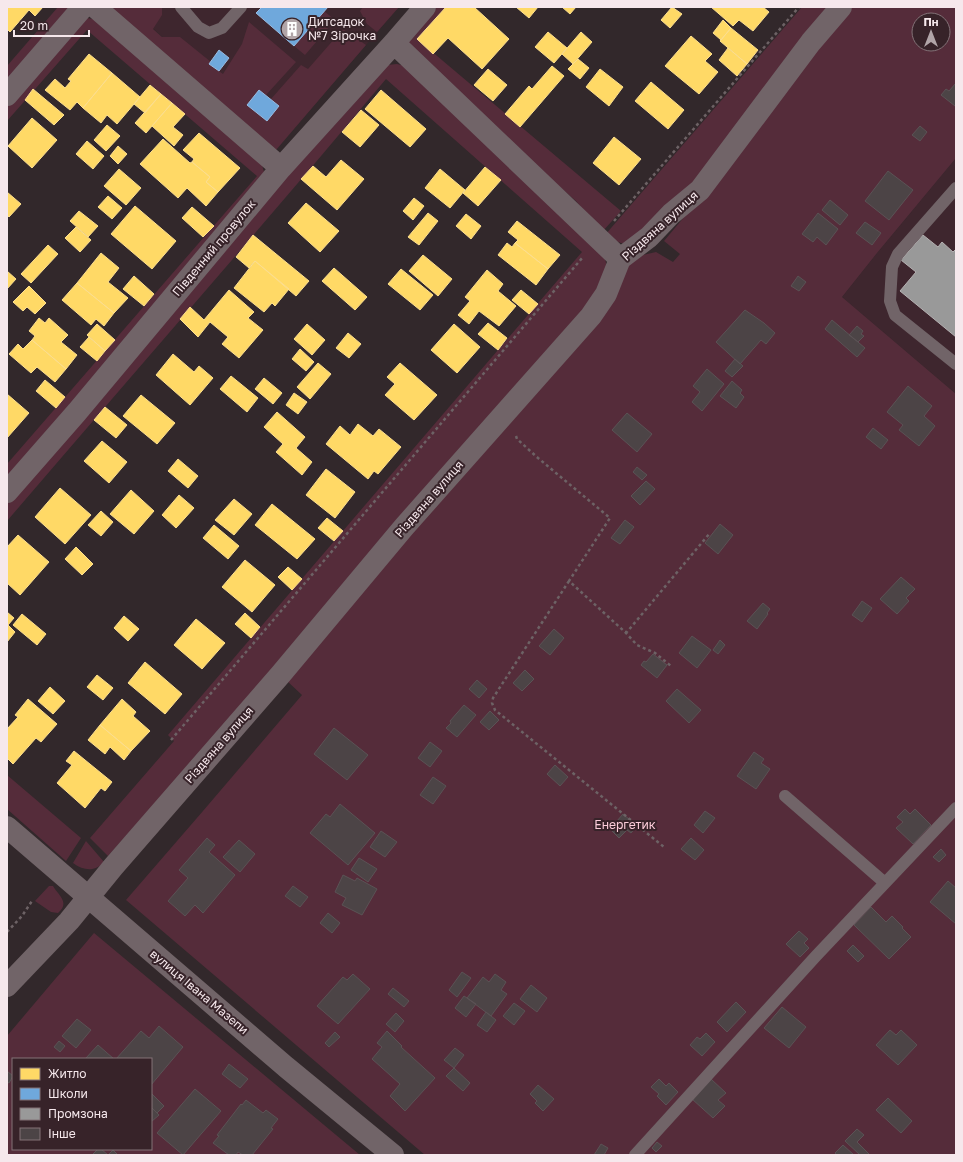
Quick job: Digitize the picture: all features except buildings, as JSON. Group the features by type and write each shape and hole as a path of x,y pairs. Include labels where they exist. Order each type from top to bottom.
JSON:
{"street":[{"path":"7,95 83,7"},
{"path":"95,7 281,168"},
{"name":"Південний провулок","path":"7,492 70,420 281,168 425,7"},
{"name":"Різдвяна вулиця","path":"7,986 69,921 88,897 281,674 404,527 592,316 606,294 620,259 649,237 671,214 700,190 811,42 842,7"},
{"path":"394,43 600,238 620,259"},
{"name":"вулиця Івана Мазепи","path":"7,827 383,1152"}],"lane":[{"path":"181,7 198,27 209,33 222,28 241,7"},
{"path":"956,188 898,254 892,267 890,301 895,315 956,364"},
{"path":"785,796 885,883"},
{"path":"635,1155 816,956 956,808"}],"path":[{"path":"171,740 799,7"},
{"path":"511,406 513,427 517,439 610,518 493,698 492,704 495,710 664,847"},
{"path":"625,632 627,632 710,533"},
{"path":"569,581 625,632 637,645 655,653 671,666"},
{"path":"7,932 22,916 32,901"}],"shaded area":[{"path":"128,7 399,7 283,141"},
{"path":"956,158 956,394 842,297"}],"green space":[{"path":"58,7 73,7 7,84 7,66"},
{"path":"109,7 162,7 162,15 153,29 162,37 180,37 211,62 209,64 223,74 242,44 249,22 296,62 266,95 271,99 301,65 308,69 343,29 366,45 276,150"},
{"path":"363,7 399,7 377,32 367,24 360,11"},
{"path":"433,7 446,7 417,39 621,211 602,232 576,201 508,142 412,50 408,41"},
{"path":"802,7 832,7 693,186 659,211 637,239 629,243 621,243 610,239 605,235"},
{"name":"Енергетик","path":"850,7 956,7 956,158 842,297 956,394 956,1155 425,1155 126,900 302,695 286,680 632,261 643,255 656,252 673,262 680,254 664,241 762,124"},
{"path":"324,11 335,20 305,55 294,46"},
{"path":"87,18 93,19 262,165 264,172 7,481 7,464 257,176 87,30 7,121 7,105"},
{"path":"397,64 409,67 603,254 606,265 606,275 597,296 274,670 108,856 90,838 174,741 168,735 582,252 386,79 7,521 7,503 156,331 288,169 387,65"},
{"path":"7,775 81,838 66,861 7,809"},
{"path":"86,841 104,862 97,868 85,869 73,863"},
{"path":"49,886 53,886 62,898 62,909 58,913 51,912 35,901"},
{"path":"94,933 360,1155 7,1155 7,1036"}],"place":[{"name":"Дитсадок №7 Зірочка","path":"292,29"}]}
